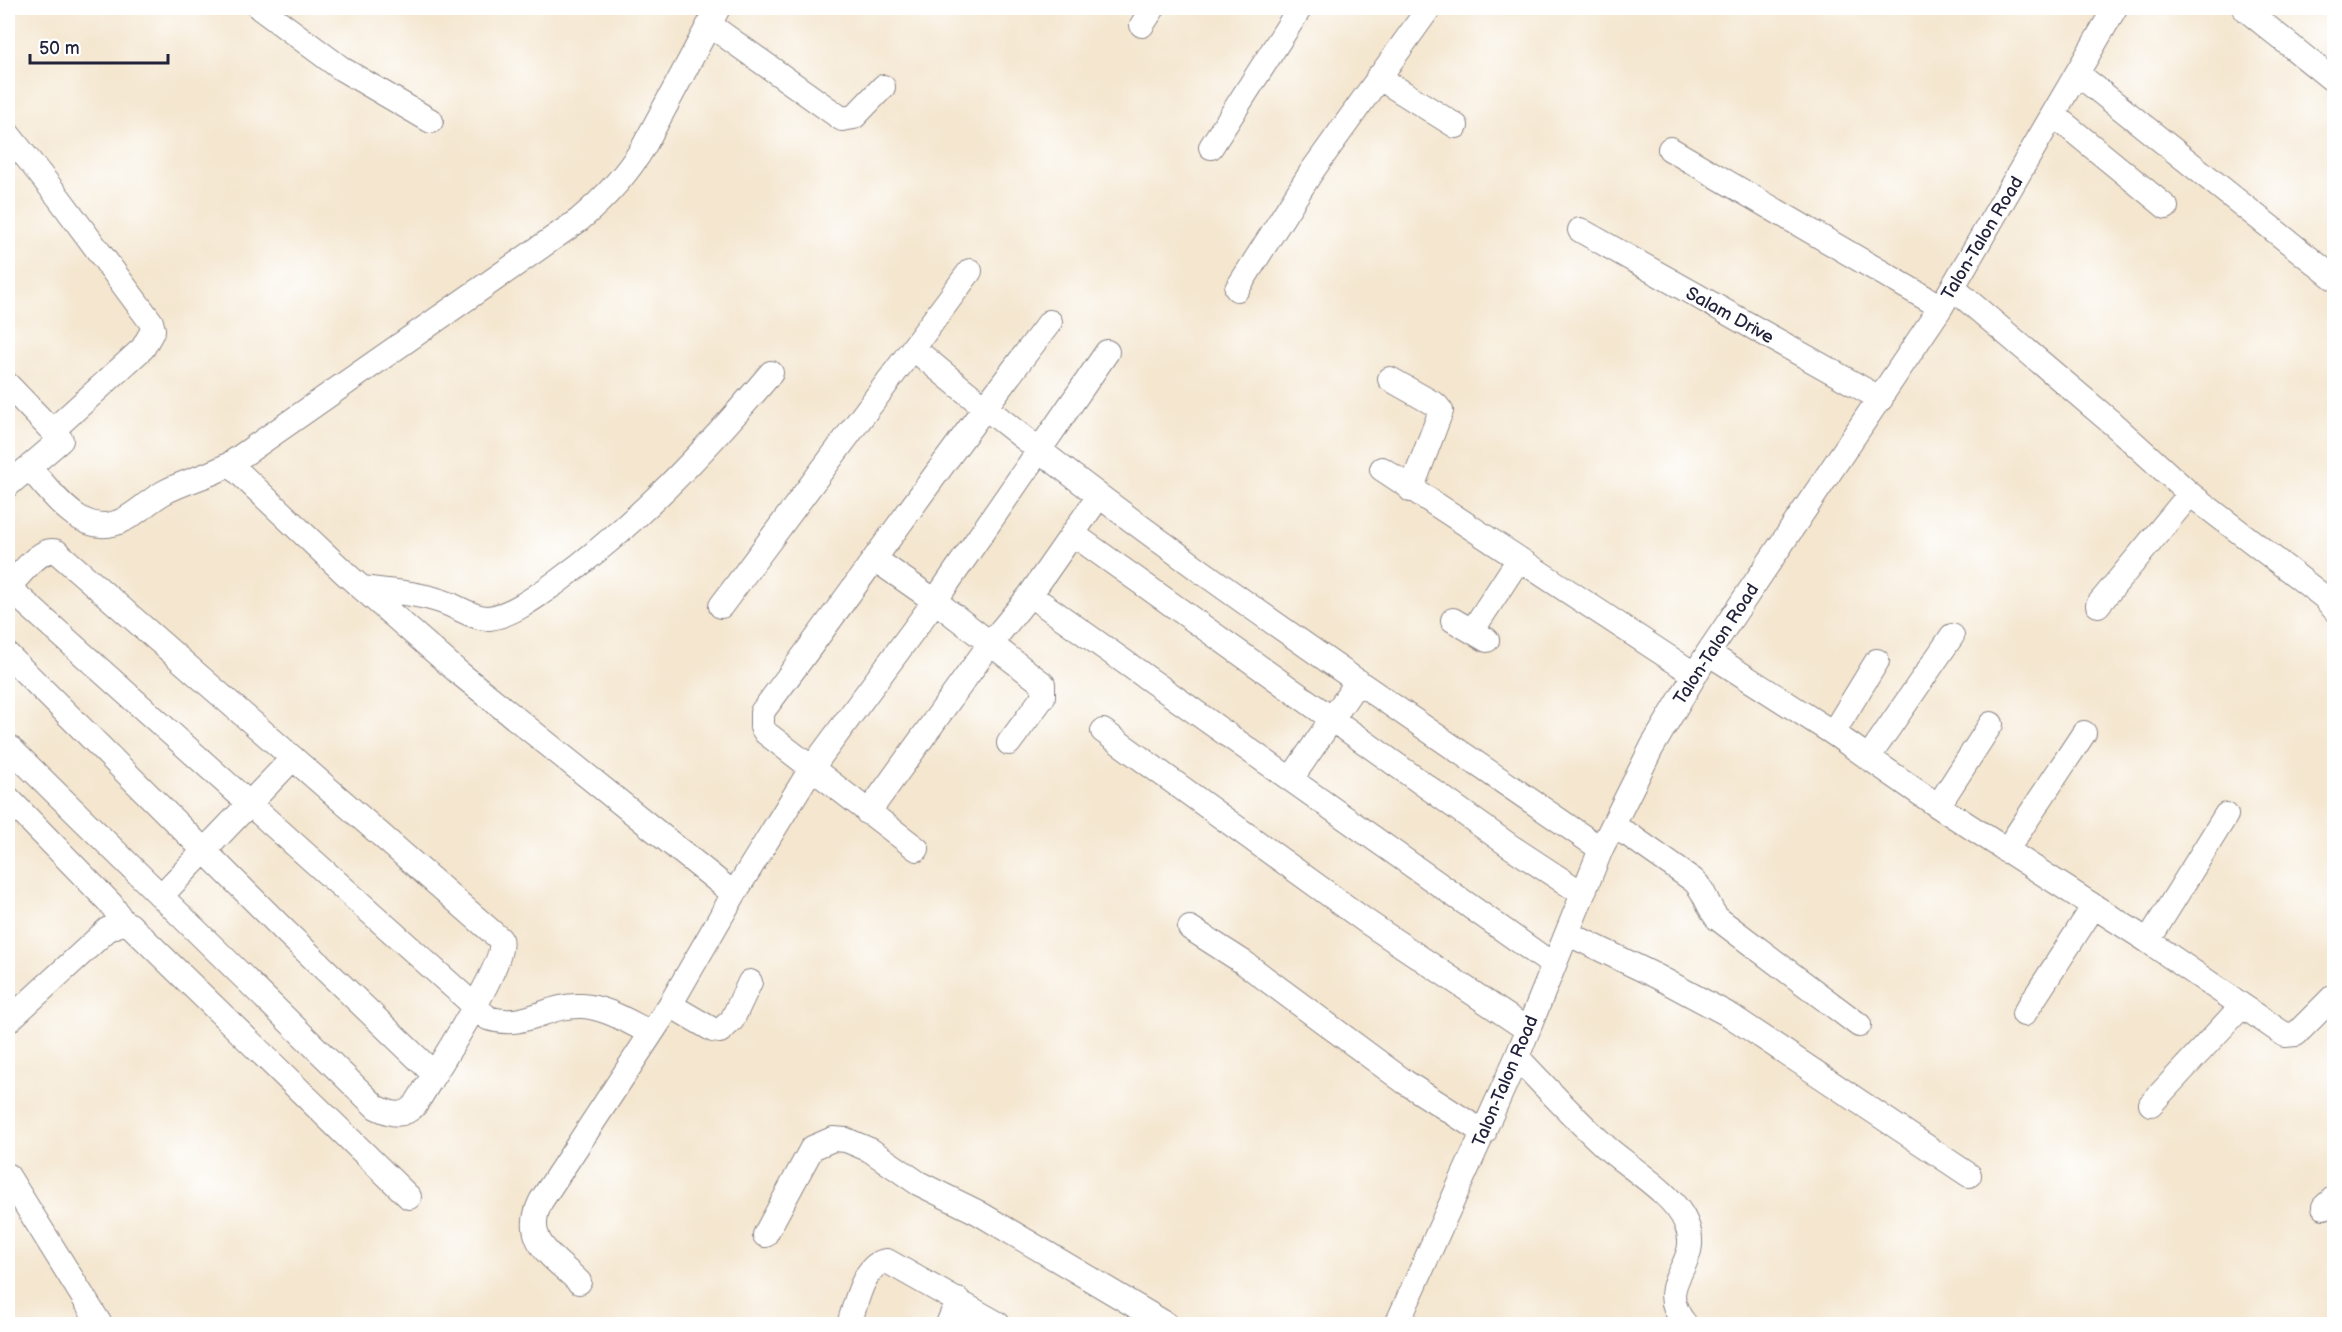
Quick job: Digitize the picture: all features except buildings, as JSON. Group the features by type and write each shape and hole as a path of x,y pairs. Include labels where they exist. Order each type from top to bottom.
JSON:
{"street":[{"path":"261,8 342,69 431,121"},
{"path":"1211,147 1300,8"},
{"path":"1238,289 1312,171 1429,8"},
{"name":"Talon-Talon Road","path":"1397,1324 1517,1057 1601,849 1652,747 1708,653 1947,298 2055,116 2115,8"},
{"path":"2244,8 2334,81"},
{"path":"29,468 82,520 94,526 108,527 125,519 182,482 217,472 230,464 569,227 608,196 644,146 714,16 842,119 854,117 883,87"},
{"path":"2078,74 2334,278"},
{"path":"1378,76 1456,126"},
{"path":"2055,116 2166,207"},
{"path":"8,134 151,322 153,330 143,348 52,431"},
{"path":"1670,149 1947,298 2112,423 2190,494 2324,597 2334,609"},
{"name":"Salam Drive","path":"1580,230 1881,399"},
{"path":"721,606 970,271"},
{"path":"917,849 811,770 766,733 761,719 762,712 876,560 984,408 1050,322"},
{"path":"913,348 984,408 1099,496 1358,681 1601,849"},
{"path":"579,1282 535,1235 533,1216 670,1005 734,894 811,770 935,601 1107,352"},
{"path":"362,588 422,596 488,618 502,614 539,594 591,557 650,507 706,449 771,373"},
{"path":"1390,379 1436,405 1441,411 1411,490"},
{"path":"8,385 61,441 8,485"},
{"path":"230,464 362,588 458,672 734,894"},
{"path":"1382,469 1694,675"},
{"path":"2098,605 2190,494"},
{"path":"868,813 990,644 1030,595 1099,496"},
{"path":"1073,534 1510,846 1583,894"},
{"path":"8,746 376,1107 392,1114 411,1110 475,1008 501,953 500,939 57,552 47,551 39,556 8,587 475,1008 488,1017 517,1023 553,1010 581,1006 597,1008 651,1033"},
{"path":"1470,630 1519,559"},
{"path":"876,560 935,601 1043,684 1043,697 1009,743"},
{"path":"1030,595 1553,965"},
{"path":"1868,758 1952,636"},
{"path":"1708,653 1833,733 2006,851 2148,941 2285,1035 2291,1036 2334,996"},
{"path":"8,655 434,1073"},
{"path":"1833,733 1877,661"},
{"path":"1291,779 1358,681"},
{"path":"1938,806 1991,724"},
{"path":"1103,731 1367,922 1528,1030"},
{"path":"2006,851 2084,733"},
{"path":"161,896 293,758"},
{"path":"8,798 111,904 123,922 130,925 409,1197"},
{"path":"2148,941 2226,815"},
{"path":"1613,827 1693,880 1701,889 1707,905 1718,918 1859,1025"},
{"path":"2024,1014 2094,906"},
{"path":"8,1021 107,930 123,922"},
{"path":"1190,928 1243,962 1405,1082 1484,1133"},
{"path":"1567,933 1658,976 1731,1017 1969,1175"},
{"path":"670,1005 713,1030 720,1031 732,1020 750,982"},
{"path":"2151,1104 2241,1006"},
{"path":"1517,1057 1606,1147 1676,1206 1686,1221 1690,1234 1689,1254 1672,1292 1672,1305 1685,1324"},
{"path":"765,1234 812,1148 833,1139 846,1140 870,1150 918,1183 977,1212 1166,1324"},
{"path":"8,1176 100,1324"},
{"path":"849,1324 868,1275 882,1262 887,1261 998,1324"},
{"path":"948,1324 958,1300"}]}
